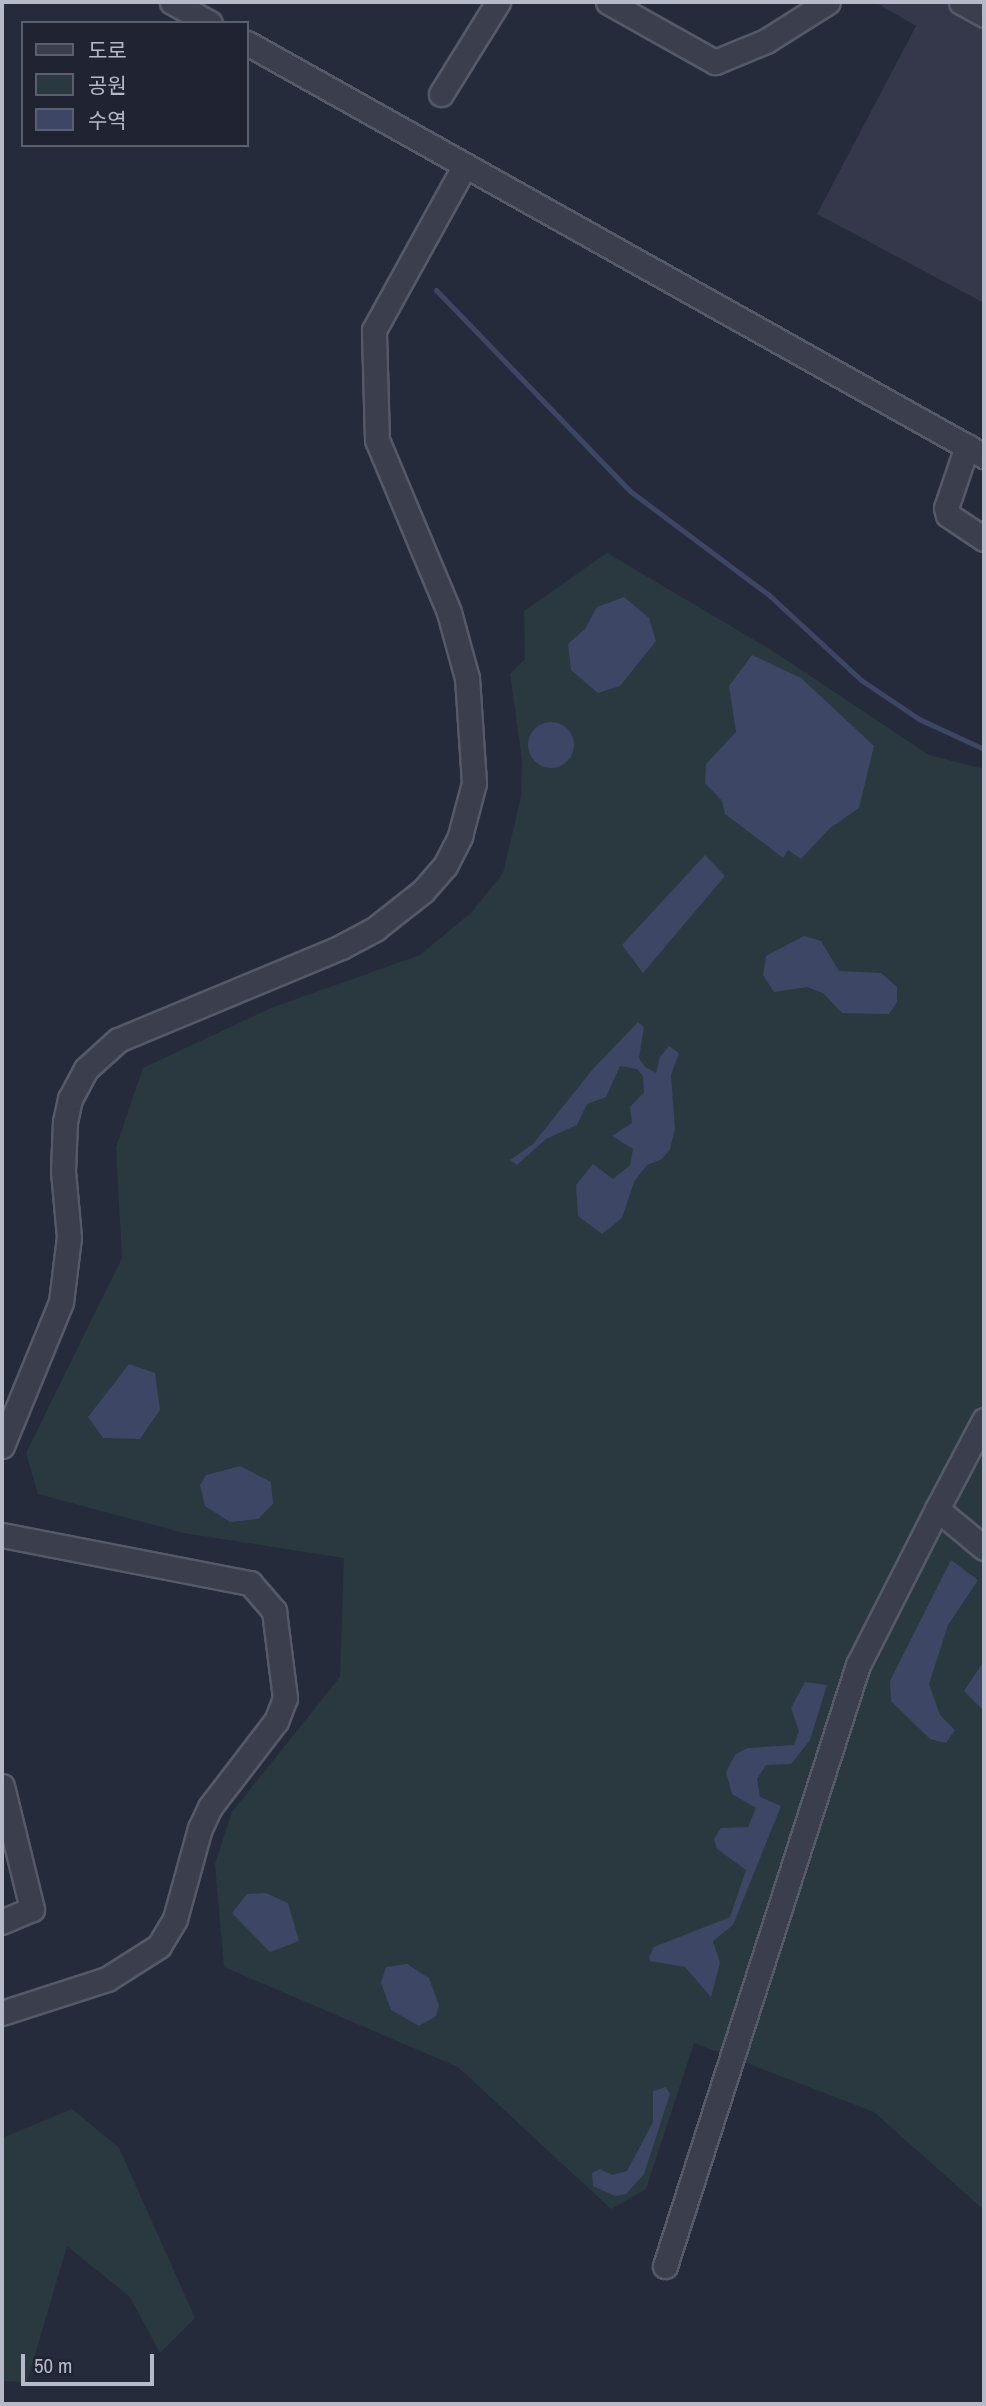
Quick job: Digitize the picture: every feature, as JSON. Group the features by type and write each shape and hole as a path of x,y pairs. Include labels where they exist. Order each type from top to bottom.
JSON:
{"lane":[{"path":"172,2 206,21"},
{"path":"441,94 498,2"},
{"path":"608,2 715,62 766,41 828,2"},
{"path":"961,2 984,15"},
{"path":"248,44 976,451 946,508 948,515 984,539"},
{"path":"2,1446 61,1302 68,1247 63,1171 65,1122 70,1099 86,1069 118,1040 341,947 376,928 423,891 444,866 460,836 474,783 467,678 449,612 377,440 374,330 465,165"},
{"path":"665,2266 858,1665 984,1420"},
{"path":"937,1509 984,1548"},
{"path":"2,1535 250,1583 274,1611 285,1698 276,1721 210,1807 196,1840 175,1919 159,1946 107,1979 2,2013"},
{"path":"2,1786 32,1909 2,1922"}],"shaded area":[{"path":"875,2 984,2 984,303 817,214 916,26"}],"green space":[{"path":"607,553 773,651 929,755 984,769 984,2210 874,2112 694,2043 646,2189 611,2209 458,2067 224,1967 215,1864 232,1812 340,1677 344,1558 184,1533 38,1494 26,1453 122,1258 116,1147 143,1068 271,1008 420,955 472,912 503,873 521,797 522,759 510,674 525,659 524,611"},
{"path":"72,2109 119,2148 195,2318 160,2353 130,2297 67,2246 27,2382 2,2381 2,2138"}],"water":[{"path":"624,597 649,618 656,641 620,686 598,693 571,670 568,644 585,629 597,607"},
{"path":"752,655 801,678 874,746 859,808 830,828 801,859 788,850 783,858 725,814 722,801 705,783 706,764 736,732 729,686"},
{"path":"551,722 567,729 574,745 567,761 551,768 535,761 528,745 535,729"},
{"path":"705,855 725,876 643,973 622,945"},
{"path":"804,936 821,941 839,971 881,973 897,987 897,1002 889,1014 842,1013 823,993 807,987 774,992 763,975 766,956"},
{"path":"638,1022 644,1027 639,1058 645,1067 656,1073 660,1057 669,1046 679,1053 671,1075 675,1129 670,1149 662,1159 647,1165 634,1182 622,1218 602,1234 578,1216 576,1185 593,1164 613,1179 630,1165 633,1149 612,1136 632,1123 630,1107 644,1092 643,1076 637,1069 620,1066 606,1097 587,1104 577,1125 546,1139 517,1165 510,1160 533,1144 593,1069"},
{"path":"129,1364 155,1373 160,1410 140,1439 103,1438 88,1417"},
{"path":"240,1466 271,1482 273,1504 258,1519 230,1522 205,1506 200,1485 206,1475"},
{"path":"951,1560 978,1580 948,1625 929,1684 940,1715 955,1730 946,1743 930,1739 891,1701 890,1681"},
{"path":"984,1661 984,1711 964,1691"},
{"path":"805,1682 827,1685 810,1740 791,1764 766,1765 757,1779 760,1797 781,1806 733,1925 713,1941 720,1963 711,1997 685,1967 650,1961 649,1957 654,1947 730,1917 746,1870 717,1849 714,1839 721,1828 748,1827 756,1808 732,1794 726,1772 735,1755 747,1748 794,1745 799,1731 791,1708"},
{"path":"266,1893 288,1903 299,1941 270,1952 232,1913 247,1894"},
{"path":"407,1964 429,1978 439,2005 436,2016 419,2026 391,2010 381,1983 386,1967"},
{"path":"666,2087 670,2094 644,2174 626,2194 615,2196 593,2186 592,2173 600,2169 612,2175 627,2171 653,2122 653,2091"}],"waterway":[{"path":"436,290 630,491 769,595 861,680 919,719 984,749"}]}
